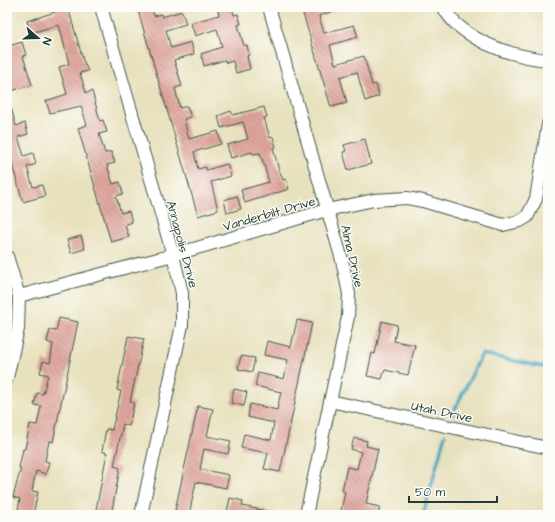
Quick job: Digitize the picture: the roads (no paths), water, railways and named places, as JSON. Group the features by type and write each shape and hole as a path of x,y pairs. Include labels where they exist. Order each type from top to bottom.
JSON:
{"street":[{"name":"Annapolis Drive","path":"101,7 173,255 182,293 182,325 141,515"},
{"name":"Alma Drive","path":"269,7 342,260 348,294 348,317 306,515"},
{"path":"442,7 455,23 469,34 488,44 530,58 548,60"},
{"name":"Vanderbilt Drive","path":"19,296 173,255 327,210 374,200 407,198 444,206 503,225 520,221 527,217 536,199 548,124"},
{"path":"7,256 19,296 18,329 7,378"},
{"name":"Utah Drive","path":"330,401 548,448"}],"waterway":[{"path":"452,415 482,354 548,368"},
{"path":"423,515 445,435"}]}
